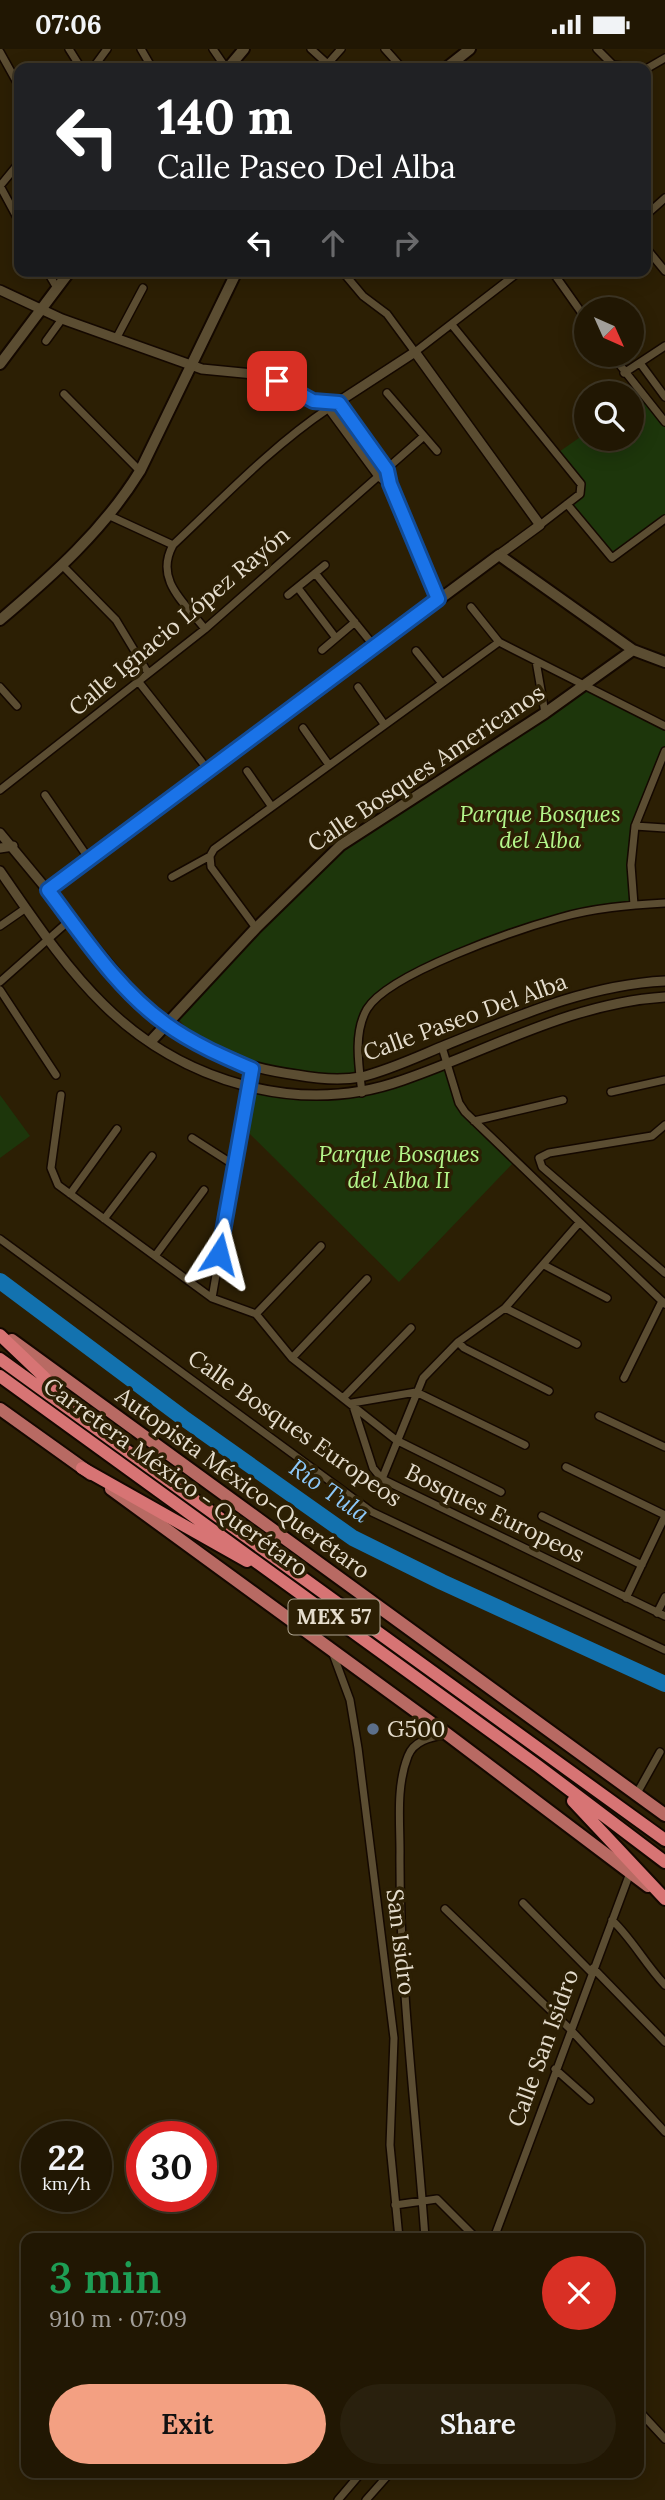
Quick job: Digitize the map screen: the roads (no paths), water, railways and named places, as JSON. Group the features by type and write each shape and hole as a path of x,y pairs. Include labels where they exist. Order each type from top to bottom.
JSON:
{"highway":[{"path":"0,1334 97,1426"},
{"name":"Carretera México - Querétaro","path":"0,1359 97,1426 665,1840"},
{"name":"Carretera México - Querétaro","path":"0,1376 538,1766 665,1862"},
{"path":"82,1468 200,1538 272,1572"},
{"path":"538,1766 665,1899"}],"main road":[{"path":"231,63 244,49"},
{"path":"452,63 470,49"},
{"path":"0,364 65,277"},
{"path":"0,620 63,566 110,516 139,471 189,364 234,277"},
{"path":"48,890 499,555 634,650 665,662"},
{"name":"Calle Bosques Americanos","path":"151,1041 164,1023 256,928 341,845 585,687 634,650"},
{"name":"Autopista México-Querétaro","path":"0,1334 665,1815"},
{"path":"0,1409 447,1734 665,1899"}],"street":[{"path":"311,49 324,63"},
{"path":"385,49 398,63"},
{"path":"597,49 611,63"},
{"path":"0,52 14,77"},
{"path":"14,169 0,186 14,212"},
{"path":"651,211 665,198"},
{"path":"651,254 665,271"},
{"path":"51,277 57,288"},
{"path":"347,277 363,296 387,314 540,525"},
{"path":"205,629 168,582 164,566 173,545 279,445 329,408 415,352 512,277"},
{"path":"556,277 574,302"},
{"path":"117,337 144,288"},
{"path":"0,291 62,319 202,369 262,375 329,408 383,473"},
{"path":"46,341 62,319"},
{"path":"452,325 582,490 499,555"},
{"path":"644,360 665,346"},
{"path":"620,367 665,422"},
{"path":"624,373 634,367"},
{"path":"643,367 665,397"},
{"path":"387,393 437,451"},
{"path":"64,394 139,471"},
{"path":"313,401 339,403"},
{"path":"339,403 390,484 438,599"},
{"name":"Calle Ignacio López Rayón","path":"0,790 205,629 424,436"},
{"path":"567,504 611,558 665,520"},
{"path":"110,516 173,545"},
{"path":"288,595 325,565"},
{"path":"63,566 116,620 148,673"},
{"path":"315,573 374,646"},
{"path":"298,587 336,638"},
{"path":"471,607 499,642 665,726"},
{"path":"322,650 355,622"},
{"path":"172,877 210,856 219,843 272,807 441,681 499,642"},
{"path":"416,651 441,681"},
{"path":"536,661 545,713"},
{"path":"138,681 209,771"},
{"path":"0,687 17,706"},
{"path":"358,687 384,724"},
{"path":"303,728 329,765"},
{"path":"634,905 631,865 635,826 665,751"},
{"path":"247,771 272,807"},
{"path":"45,795 89,859"},
{"path":"635,826 665,828"},
{"name":"Calle Paseo Del Alba","path":"0,833 121,982 164,1023 209,1051 252,1069 327,1080 360,1077 544,1006 599,989 665,981"},
{"path":"0,848 13,846"},
{"path":"210,856 211,867 256,928"},
{"name":"Calle Paseo Del Alba","path":"0,871 48,938 106,1007 151,1041 200,1071 248,1088 317,1096 362,1093 447,1063 545,1023 614,1003 665,997"},
{"path":"362,1093 361,1023 368,1008 382,992 401,980 464,952 560,918 634,905 665,903"},
{"path":"0,926 26,908"},
{"path":"0,982 71,919"},
{"path":"0,990 56,1075"},
{"path":"442,1047 459,1103 474,1121 664,1302 624,1378"},
{"path":"212,1299 252,1069"},
{"path":"611,1092 665,1080"},
{"path":"61,1095 51,1168 58,1185 212,1299 256,1314 292,1357 396,1440 501,1492"},
{"path":"474,1121 563,1100"},
{"path":"665,1125 652,1136 549,1153 539,1159 542,1167 665,1273"},
{"path":"71,1194 117,1129"},
{"path":"192,1138 234,1165"},
{"path":"104,1219 152,1156"},
{"path":"155,1256 204,1190"},
{"path":"382,1479 416,1392 433,1365 458,1342 505,1308 579,1223"},
{"name":"Calle Bosques Europeos","path":"0,1239 372,1512 665,1650"},
{"path":"256,1314 321,1246"},
{"path":"544,1265 607,1298"},
{"path":"292,1357 367,1279"},
{"path":"505,1308 577,1344"},
{"path":"344,1397 411,1328"},
{"path":"458,1342 464,1348 549,1391"},
{"path":"352,1403 416,1392 525,1445"},
{"name":"Bosques Europeos","path":"352,1403 373,1468 382,1479 661,1615"},
{"path":"599,1416 665,1447"},
{"path":"566,1467 665,1515 626,1598"},
{"path":"542,1515 642,1565"},
{"path":"661,1615 665,1597"},
{"name":"San Isidro","path":"333,1653 350,1700 358,1748 394,2038 390,2145 398,2233"},
{"name":"San Isidro","path":"425,2233 400,1893 400,1793 408,1757 413,1748 431,1737 447,1734"},
{"path":"636,1795 660,1752"},
{"name":"Calle San Isidro","path":"496,2233 630,1873"},
{"path":"523,1903 665,2042"},
{"path":"444,1909 570,2029 665,2132"},
{"path":"612,1920 632,1939 647,1966 665,1985"},
{"path":"555,2069 590,2100"},
{"path":"395,2205 437,2199 471,2233"},
{"path":"644,2416 665,2439"},
{"path":"338,2500 357,2478"},
{"path":"366,2500 386,2478"}],"waterway":[{"name":"Río Tula","path":"0,1281 182,1417 353,1538 442,1582 665,1684"}],"place":[{"name":"G500","path":"373,1729"}],"park label":[{"name":"Parque Bosques del Alba","path":"540,827"},
{"name":"Parque Bosques del Alba II","path":"399,1167"}]}
